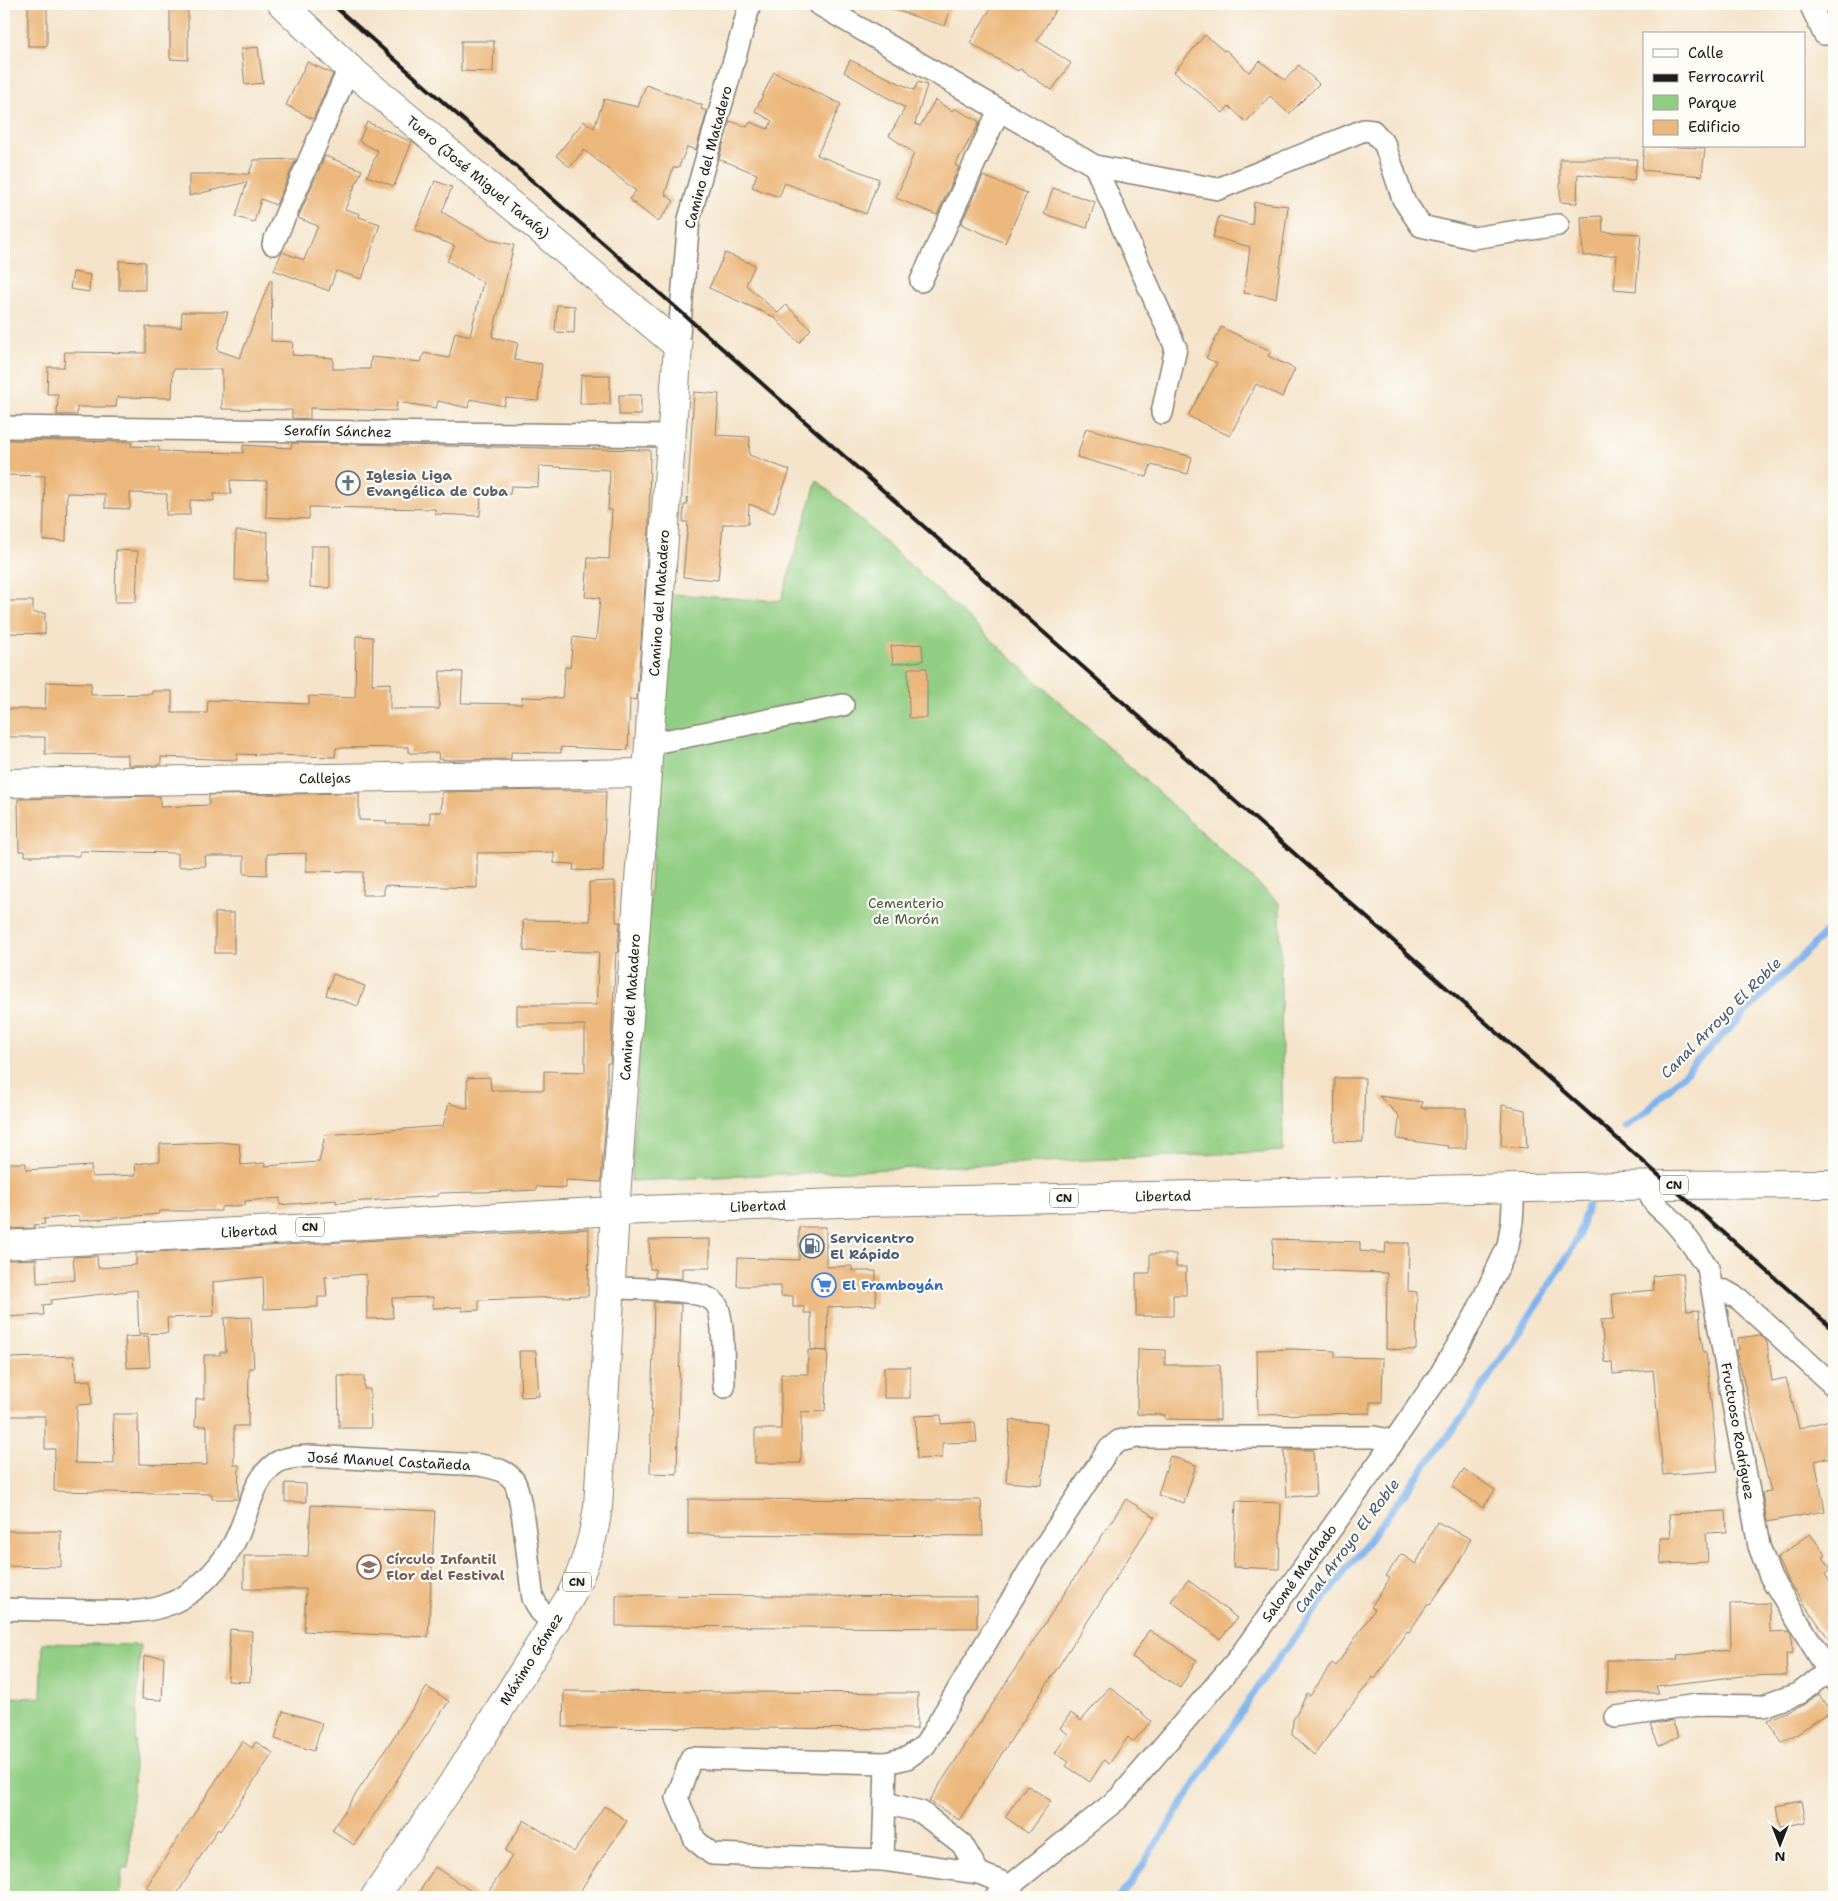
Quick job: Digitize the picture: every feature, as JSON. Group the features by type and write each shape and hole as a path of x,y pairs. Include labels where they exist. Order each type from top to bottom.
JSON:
{"main road":[{"name":"Tuero (José Miguel Tarafa)","path":"282,4 349,68 678,346"},
{"name":"Camino del Matadero","path":"615,1211 678,346"},
{"name":"Callejas","path":"4,783 647,773"},
{"name":"CN","path":"1514,1189 1834,1184"},
{"name":"Libertad","path":"4,1245 615,1211 887,1202 1514,1189"},
{"name":"Máximo Gómez","path":"375,1897 457,1777 553,1624 585,1566 593,1538 598,1506 615,1211"}],"street":[{"name":"Camino del Matadero","path":"678,346 689,219 750,4"},
{"path":"818,4 1095,166 1218,189 1364,130 1373,131 1385,145 1403,199 1421,226 1473,238 1558,224"},
{"path":"1810,4 1824,34 1834,34"},
{"path":"272,244 349,68"},
{"path":"921,281 999,110"},
{"path":"1095,166 1176,348 1162,413"},
{"name":"Serafín Sánchez","path":"4,427 672,436"},
{"path":"649,744 843,705"},
{"name":"Fructuoso Rodríguez","path":"1647,1186 1650,1199 1655,1207 1672,1220 1692,1243 1708,1268 1714,1290 1759,1546 1770,1576 1831,1676"},
{"name":"Salomé Machado","path":"1002,1891 1119,1798 1237,1660 1392,1444 1441,1373 1475,1316 1508,1246 1514,1189"},
{"path":"611,1288 666,1290 704,1296 716,1303 720,1315 724,1387"},
{"path":"1714,1290 1725,1291 1740,1299 1834,1386"},
{"path":"979,1873 883,1860 712,1854 695,1840 677,1798 691,1758 886,1763 907,1758 925,1745 1033,1564 1108,1450 1119,1441 1136,1437 1374,1437 1384,1439 1392,1444"},
{"name":"José Manuel Castañeda","path":"4,1609 132,1612 163,1606 190,1594 224,1558 239,1533 258,1485 269,1470 277,1463 289,1458 309,1456 480,1465 502,1471 515,1481 533,1598 540,1611 553,1624"},
{"path":"1616,1717 1697,1705 1763,1706 1800,1693 1831,1676"},
{"path":"883,1860 886,1763"},
{"path":"886,1803 920,1812 962,1844 979,1873 1002,1891"}],"green space":[{"name":"Cementerio de Morón","path":"817,480 1280,904 1283,1151 631,1181 669,594 781,601"},
{"path":"43,1643 140,1645 129,1869 122,1869 120,1897 4,1897 4,1697 41,1698"}],"building":[{"path":"28,4 47,4 47,46 28,46"},
{"path":"170,4 188,4 188,60 170,59"},
{"path":"889,4 952,4 945,26 888,8"},
{"path":"993,4 1059,4 1037,41 1071,63 1052,90 1020,69 1018,71 970,43"},
{"path":"1205,35 1224,51 1226,50 1249,72 1260,61 1285,80 1299,65 1319,84 1289,114 1270,96 1246,122 1229,106 1223,113 1174,72"},
{"path":"461,41 494,41 493,72 461,71"},
{"path":"258,47 263,83 245,85 241,49"},
{"path":"850,60 914,90 918,82 927,85 915,124 920,126 935,100 952,111 954,108 980,122 955,165 959,167 937,215 896,198 914,153 889,136 905,108 844,72"},
{"path":"307,62 333,74 313,119 286,105"},
{"path":"774,72 841,104 817,155 879,179 866,214 785,183 779,197 752,187 757,174 719,159 730,121 747,127 750,122 768,129 772,121 755,111"},
{"path":"646,85 702,105 701,109 707,111 696,150 687,147 679,167 673,168 665,194 674,201 658,222 629,199 636,191 584,150 570,167 556,156 584,121 594,128 604,99 638,107"},
{"path":"367,122 412,142 394,186 367,176 378,151 359,141"},
{"path":"1644,148 1705,148 1702,176 1642,170"},
{"path":"325,156 362,170 345,209 360,214 359,217 380,224 362,279 336,271 329,291 274,270 282,252 304,260 318,226 298,218"},
{"path":"296,159 276,205 261,199 254,222 236,217 247,182 189,196 189,174 249,174 254,160"},
{"path":"1560,159 1637,159 1634,181 1578,174 1577,203 1560,202"},
{"path":"983,176 1027,193 1005,243 961,224"},
{"path":"435,181 452,187 442,212 490,240 514,245 492,337 518,343 514,360 542,364 538,401 506,398 504,406 470,399 468,408 438,401 436,408 397,402 396,411 310,408 310,419 292,418 292,410 222,409 222,369 173,369 172,398 117,397 116,407 77,407 77,415 57,415 58,394 47,394 48,367 64,367 65,352 146,353 146,327 181,327 182,312 228,312 217,350 240,358 270,280 272,281 271,341 293,342 292,355 333,358 333,369 370,369 371,357 421,362 424,353 449,358 455,332 470,336 483,282 447,261 455,246 415,230"},
{"path":"1053,188 1095,202 1087,228 1044,214"},
{"path":"1254,202 1288,206 1276,298 1244,293 1250,247 1213,237 1219,216 1252,225"},
{"path":"1602,216 1603,232 1641,234 1636,291 1614,289 1617,255 1583,256 1581,217"},
{"path":"725,253 755,265 746,285 778,313 786,305 811,329 799,343 774,317 709,288"},
{"path":"119,261 145,262 145,290 119,290"},
{"path":"73,272 90,275 89,292 70,289"},
{"path":"557,305 575,306 574,333 555,332"},
{"path":"1221,327 1271,351 1268,356 1295,369 1282,397 1256,384 1230,436 1188,416 1217,363 1206,358"},
{"path":"581,375 610,375 610,404 580,404"},
{"path":"694,392 719,394 716,435 750,437 749,455 790,470 774,513 749,504 748,524 723,524 718,580 683,577 688,522 683,522 684,505 687,505"},
{"path":"619,395 641,395 641,415 619,415"},
{"path":"1086,428 1192,457 1188,474 1151,465 1147,477 1077,457"},
{"path":"6,440 132,442 131,446 159,447 159,451 243,453 243,445 291,448 292,443 650,450 649,530 637,700 630,699 628,750 561,747 561,753 511,752 511,759 451,760 438,759 439,753 409,753 409,747 336,748 335,757 237,754 237,760 161,757 161,765 128,765 128,755 45,754 45,737 4,737 4,709 45,709 46,682 91,683 91,695 152,694 152,691 172,691 172,713 207,713 208,700 309,704 309,696 355,698 356,636 373,637 372,684 390,683 390,709 439,709 440,671 463,672 461,703 522,704 522,697 562,698 565,667 570,668 573,637 596,640 600,598 585,597 588,558 609,559 612,510 608,510 610,470 539,466 538,487 511,486 510,494 481,493 480,516 435,514 435,509 309,507 309,519 266,517 267,481 230,480 231,494 214,494 214,501 190,500 190,515 166,515 167,494 130,493 130,509 105,508 105,494 67,493 66,541 43,540 45,476 5,475"},
{"path":"236,531 268,532 267,581 235,580"},
{"path":"311,546 330,546 330,588 310,587"},
{"path":"116,550 138,551 136,602 115,602"},
{"path":"8,601 33,601 33,613 45,613 45,634 8,633"},
{"path":"922,644 923,661 893,664 891,646"},
{"path":"908,668 927,668 927,718 909,718"},
{"path":"606,791 603,871 573,870 574,864 554,863 554,852 477,853 477,888 384,885 384,895 362,895 363,872 306,871 306,853 267,854 267,875 244,874 244,856 205,856 206,866 178,867 178,853 80,851 80,856 25,856 25,851 19,851 18,799 160,796 160,807 209,805 209,795 359,793 359,820 386,821 386,824 430,824 430,812 441,812 442,792"},
{"path":"615,881 616,922 620,922 618,952 616,952 610,1063 607,1063 607,1106 601,1182 566,1180 566,1188 536,1187 536,1190 439,1193 438,1196 336,1203 336,1200 280,1205 280,1198 245,1201 245,1205 221,1207 221,1211 159,1211 159,1214 80,1221 79,1216 44,1219 45,1224 34,1225 34,1228 4,1229 4,1164 26,1163 26,1170 91,1166 92,1177 136,1175 135,1164 160,1161 160,1144 220,1142 239,1144 241,1165 265,1163 265,1166 319,1162 325,1135 443,1126 449,1103 468,1109 467,1078 490,1077 491,1090 544,1090 544,1071 585,1072 585,1025 517,1025 517,1005 596,1005 599,952 524,951 523,920 590,921 589,882"},
{"path":"215,913 234,913 234,953 215,953"},
{"path":"333,974 365,986 358,1006 326,995"},
{"path":"1335,1078 1365,1078 1363,1142 1334,1141"},
{"path":"1379,1096 1422,1102 1421,1108 1466,1108 1466,1148 1448,1148 1448,1146 1397,1139 1399,1116"},
{"path":"1502,1105 1525,1110 1527,1148 1501,1146"},
{"path":"799,1227 826,1227 826,1267 852,1266 852,1271 876,1271 876,1305 828,1307 827,1351 811,1350 811,1313 804,1313 804,1307 793,1307 793,1296 781,1296 781,1286 737,1286 738,1258 799,1260"},
{"path":"589,1229 588,1296 479,1300 479,1310 462,1311 462,1307 433,1308 433,1297 392,1298 393,1318 367,1319 366,1274 325,1277 327,1297 318,1297 318,1307 264,1309 263,1277 213,1282 214,1316 167,1318 168,1333 139,1334 137,1290 51,1300 51,1304 43,1305 44,1315 4,1317 4,1260 36,1259 37,1283 75,1280 73,1257 97,1256 98,1268 136,1265 136,1253"},
{"path":"710,1239 710,1268 682,1268 682,1279 655,1277 655,1269 650,1269 649,1240"},
{"path":"1273,1239 1360,1242 1360,1251 1385,1253 1386,1243 1409,1243 1408,1291 1417,1292 1416,1350 1386,1349 1387,1273 1272,1269"},
{"path":"1150,1254 1176,1254 1176,1267 1186,1267 1186,1295 1173,1295 1173,1316 1136,1316 1136,1273 1150,1273"},
{"path":"1683,1273 1687,1311 1699,1310 1703,1352 1706,1352 1718,1471 1663,1475 1653,1370 1613,1374 1612,1363 1605,1362 1601,1320 1614,1319 1612,1294 1654,1290 1653,1276"},
{"path":"654,1302 681,1304 677,1474 650,1473"},
{"path":"251,1317 254,1368 249,1368 248,1426 234,1426 234,1465 239,1465 238,1499 212,1499 212,1494 54,1491 55,1449 45,1449 45,1416 8,1416 9,1358 74,1356 76,1381 91,1380 92,1404 77,1405 75,1463 114,1464 113,1414 138,1414 139,1464 207,1465 207,1426 195,1426 196,1399 204,1399 204,1355 220,1355 220,1352 226,1352 224,1318"},
{"path":"1760,1335 1767,1342 1772,1381 1786,1378 1799,1428 1834,1419 1834,1456 1815,1461 1825,1511 1767,1522 1762,1493 1771,1492 1736,1350 1739,1350 1738,1338"},
{"path":"148,1336 150,1367 127,1368 125,1337"},
{"path":"1138,1349 1165,1350 1165,1365 1220,1365 1220,1420 1165,1419 1165,1415 1137,1414"},
{"path":"808,1350 828,1351 825,1411 801,1412 801,1463 755,1463 755,1429 781,1429 781,1374 808,1374"},
{"path":"1257,1350 1335,1351 1335,1357 1383,1358 1382,1402 1370,1402 1370,1413 1258,1415"},
{"path":"519,1351 536,1351 539,1396 521,1397"},
{"path":"884,1367 910,1367 910,1398 884,1398"},
{"path":"338,1376 364,1376 364,1389 370,1389 371,1428 339,1428"},
{"path":"941,1415 941,1424 975,1422 977,1442 942,1443 942,1458 917,1459 915,1416"},
{"path":"1010,1420 1047,1423 1042,1485 1006,1482"},
{"path":"1284,1450 1313,1450 1316,1495 1287,1497"},
{"path":"1170,1456 1196,1465 1184,1503 1158,1495"},
{"path":"1464,1469 1495,1490 1483,1508 1452,1487"},
{"path":"285,1483 306,1484 306,1502 285,1502"},
{"path":"688,1499 981,1500 983,1536 688,1534"},
{"path":"1126,1499 1155,1517 959,1820 929,1801"},
{"path":"1236,1501 1281,1503 1279,1569 1233,1567"},
{"path":"311,1505 435,1511 428,1637 304,1631 306,1589 244,1589 244,1556 308,1556"},
{"path":"1726,1511 1727,1532 1706,1533 1708,1562 1661,1564 1660,1538 1671,1538 1669,1514"},
{"path":"1437,1522 1471,1539 1455,1569 1430,1605 1428,1604 1409,1632 1407,1631 1375,1679 1373,1677 1314,1755 1292,1735 1293,1720 1307,1694 1310,1696 1332,1663 1336,1666 1375,1609 1371,1607 1390,1578 1386,1576 1401,1554 1416,1564"},
{"path":"4,1531 61,1531 61,1567 4,1566"},
{"path":"1810,1534 1826,1555 1823,1557 1832,1570 1825,1574 1834,1588 1834,1646 1788,1581 1777,1558"},
{"path":"1188,1580 1237,1618 1220,1639 1171,1601"},
{"path":"616,1595 977,1597 977,1628 616,1626"},
{"path":"1769,1603 1770,1632 1789,1631 1791,1634 1792,1654 1786,1655 1787,1675 1742,1676 1656,1686 1659,1693 1607,1693 1607,1660 1678,1660 1677,1656 1731,1649 1730,1604"},
{"path":"230,1629 252,1631 250,1682 228,1681"},
{"path":"1149,1630 1197,1660 1180,1688 1132,1657"},
{"path":"144,1656 164,1657 162,1700 142,1699"},
{"path":"427,1687 449,1701 354,1845 332,1830"},
{"path":"1110,1687 1151,1721 1133,1742 1128,1737 1109,1764 1104,1760 1090,1782 1066,1766 1069,1762 1055,1753 1068,1734 1060,1728 1071,1713 1081,1721"},
{"path":"564,1691 918,1693 917,1729 563,1727"},
{"path":"1819,1694 1830,1712 1782,1743 1767,1720 1804,1705"},
{"path":"283,1711 322,1723 314,1751 275,1739"},
{"path":"1672,1721 1679,1736 1659,1746 1650,1725"},
{"path":"242,1741 252,1748 256,1742 273,1753 220,1831 218,1829 175,1897 163,1897 146,1887"},
{"path":"1027,1785 1051,1801 1028,1833 1005,1817"},
{"path":"1802,1801 1806,1822 1780,1827 1776,1806"},
{"path":"604,1806 627,1821 576,1897 485,1897 512,1856 505,1851 524,1820 574,1852"},
{"path":"435,1867 480,1897 416,1897"}],"waterway":[{"name":"Canal Arroyo El Roble","path":"1624,1127 1649,1109 1834,924"},
{"name":"Canal Arroyo El Roble","path":"1119,1897 1131,1883 1263,1679 1464,1415 1554,1279 1578,1238 1587,1206"}],"railway":[{"path":"332,4 1834,1330"}],"place":[{"name":"Iglesia Liga Evangélica de Cuba","path":"348,483"},
{"name":"Servicentro El Rápido","path":"812,1246"},
{"name":"El Framboyán","path":"824,1285"},
{"name":"Círculo Infantil Flor del Festival","path":"369,1567"}]}
